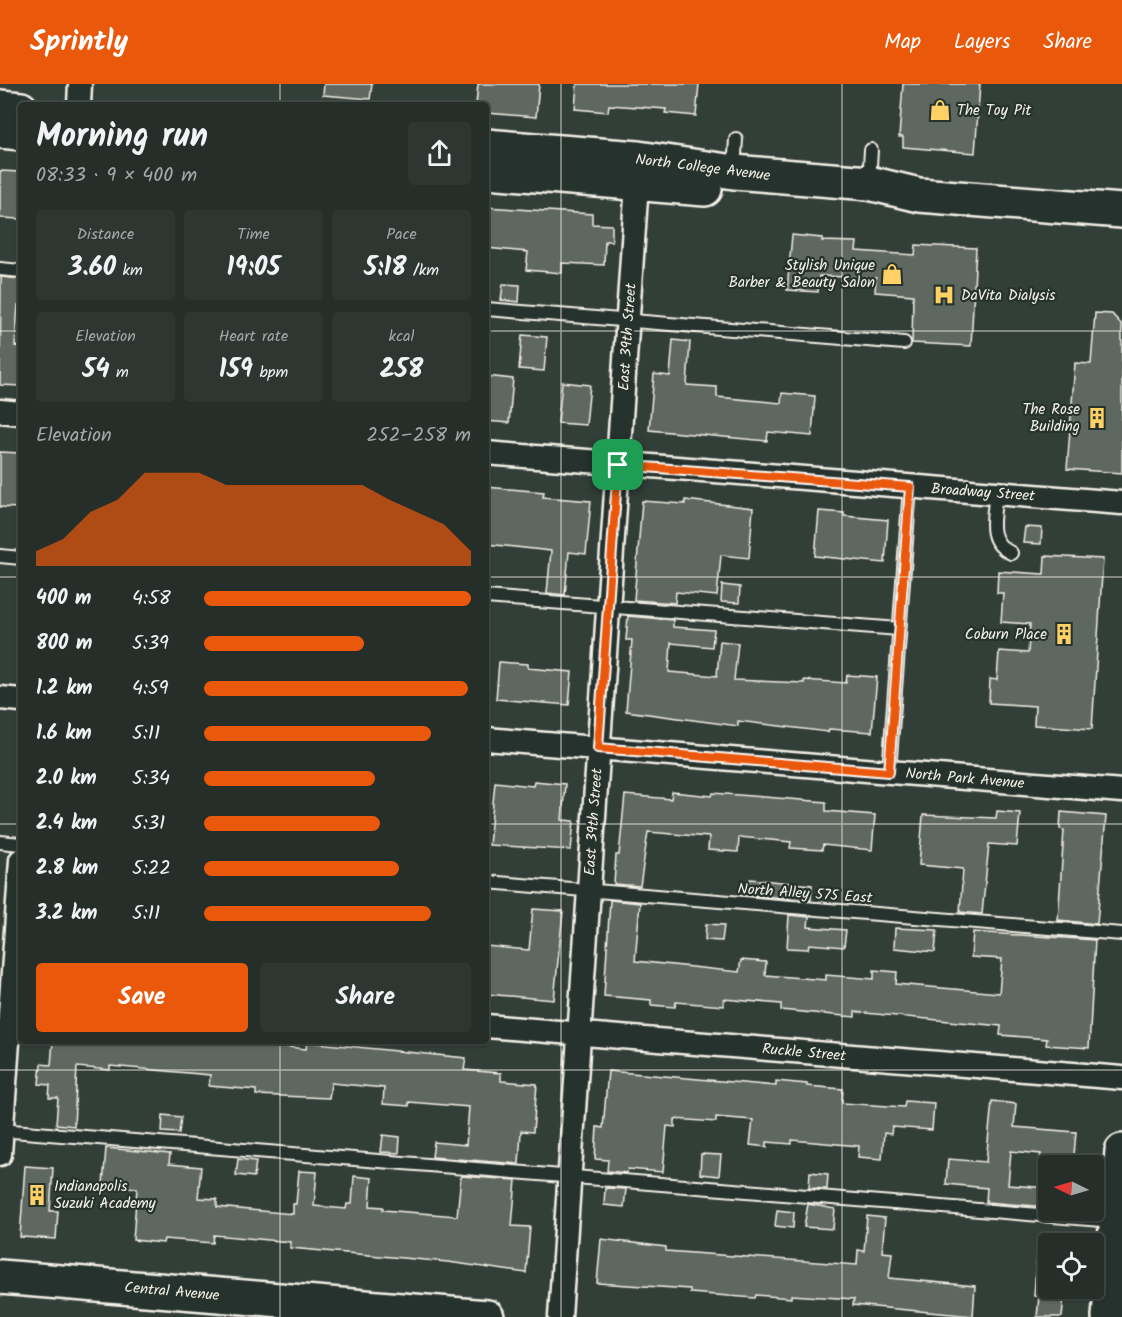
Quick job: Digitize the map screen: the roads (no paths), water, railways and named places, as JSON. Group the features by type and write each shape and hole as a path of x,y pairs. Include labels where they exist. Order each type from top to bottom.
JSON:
{"main road":[{"path":"0,107 18,109"},
{"path":"0,131 18,133"},
{"name":"North College Avenue","path":"489,146 638,158 734,172 869,183 919,195 1122,211"},
{"name":"North College Avenue","path":"489,171 868,204 919,195"},
{"path":"1109,1317 1122,1151"},
{"name":"Central Avenue","path":"0,1277 487,1317"}],"street":[{"path":"79,102 80,84"},
{"name":"East 39th Street","path":"560,1317 638,183"},
{"path":"0,411 18,413"},
{"name":"Broadway Street","path":"489,453 1122,503"},
{"path":"0,698 18,700"},
{"name":"North Park Avenue","path":"489,739 1122,791"},
{"path":"0,1154 18,898"},
{"name":"Ruckle Street","path":"489,1026 1122,1078"}],"lane":[{"path":"0,119 18,121"},
{"path":"734,172 736,140"},
{"path":"869,183 871,150"},
{"name":"North College Avenue","path":"489,161 872,194 919,195"},
{"path":"0,269 18,271"},
{"path":"489,309 903,343"},
{"path":"889,772 910,487"},
{"path":"996,494 992,533 997,544 1011,553"},
{"path":"0,556 18,558"},
{"path":"489,597 899,629"},
{"path":"0,842 18,844"},
{"name":"North Alley 575 East","path":"489,882 1122,934"},
{"path":"1,1130 1117,1221"}],"place":[{"name":"The Toy Pit","path":"940,110"},
{"name":"Stylish Unique Barber & Beauty Salon","path":"892,274"},
{"name":"DaVita Dialysis","path":"944,295"},
{"name":"The Rose Building","path":"1097,418"},
{"name":"Coburn Place","path":"1064,634"},
{"name":"Indianapolis Suzuki Academy","path":"37,1195"}]}
